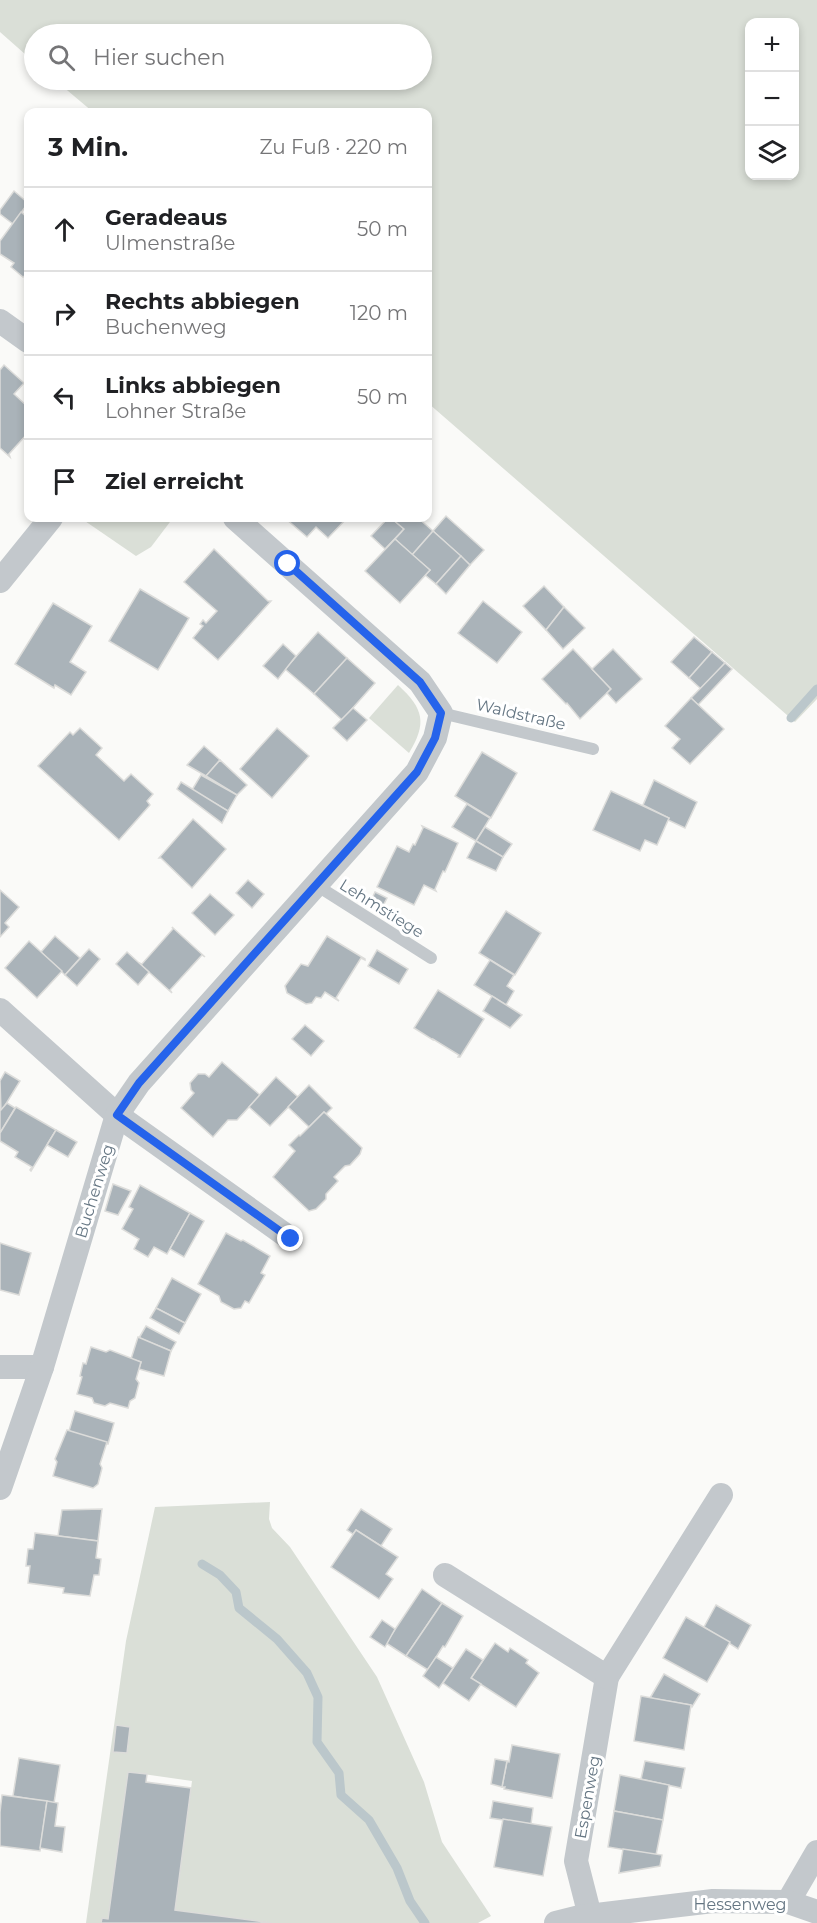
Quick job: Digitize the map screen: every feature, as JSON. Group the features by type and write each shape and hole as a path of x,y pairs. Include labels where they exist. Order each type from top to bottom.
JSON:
{"street":[{"path":"0,321 24,338"},
{"path":"0,581 48,522"},
{"path":"240,522 420,682 441,713"},
{"name":"Buchenweg","path":"0,1488 42,1367 117,1115 139,1083 417,772 435,738 441,713"},
{"path":"0,1010 117,1115 291,1239"},
{"path":"0,1367 42,1367"},
{"name":"Espenweg","path":"590,1916 576,1861 607,1677 721,1495"},
{"path":"445,1575 607,1677"},
{"path":"788,1902 817,1852"},
{"name":"Hessenweg","path":"556,1923 590,1916 713,1901 788,1902 817,1912"}],"lane":[{"name":"Waldstraße","path":"441,713 593,749"},
{"name":"Lehmstiege","path":"316,885 432,958"}],"shaded area":[{"path":"0,0 817,0 817,699 795,722 432,406 432,108 88,108 67,90 432,90 432,24 24,24 24,53 0,32"},
{"path":"86,522 170,522 151,547 136,556"},
{"path":"398,685 418,709 420,717 419,733 409,753 369,718"},
{"path":"270,1502 269,1519 272,1528 290,1547 377,1677 424,1782 442,1842 491,1916 478,1923 272,1923 175,1910 192,1781 129,1772 108,1919 101,1923 86,1923 126,1641 155,1507"}],"building":[{"path":"14,191 24,200 24,209 13,224 0,214 0,210"},
{"path":"21,212 24,215 23,277 11,267 14,263 0,254 0,241"},
{"path":"4,365 24,383 14,394 24,403 24,437 9,454 10,457 0,448 0,370"},
{"path":"446,516 484,550 470,565 433,531"},
{"path":"290,522 343,522 328,538 316,527 307,537"},
{"path":"384,522 396,522 404,529 385,549 371,536"},
{"path":"396,522 423,522 433,531 412,555 395,539 404,529"},
{"path":"433,531 461,556 436,584 425,575 430,570 412,555"},
{"path":"395,539 430,570 400,603 365,571"},
{"path":"214,549 268,601 271,601 218,660 193,638 203,626 200,624 203,620 206,623 217,611 184,582"},
{"path":"461,556 470,565 446,594 436,584"},
{"path":"544,586 564,607 546,630 523,606"},
{"path":"140,589 189,618 158,670 109,641"},
{"path":"483,601 522,632 497,663 458,633"},
{"path":"53,603 92,626 70,662 86,672 71,695 55,685 54,688 15,664"},
{"path":"564,607 585,628 563,649 546,630"},
{"path":"318,632 347,658 314,694 285,669"},
{"path":"694,637 712,652 689,678 671,662"},
{"path":"283,644 296,656 278,679 263,666"},
{"path":"573,649 611,689 580,719 542,679"},
{"path":"613,649 642,679 616,703 607,693 611,689 592,669"},
{"path":"712,652 725,663 701,689 689,678"},
{"path":"347,658 375,683 342,720 314,694"},
{"path":"725,663 732,669 698,705 691,698"},
{"path":"691,698 724,729 690,764 672,748 680,739 665,726"},
{"path":"353,708 367,720 347,741 333,728"},
{"path":"80,728 102,748 96,755 124,781 131,774 153,794 147,801 150,805 119,840 38,766 70,732 73,735"},
{"path":"277,728 309,756 272,798 240,769"},
{"path":"204,746 220,760 206,776 187,765"},
{"path":"482,752 517,773 491,818 455,796"},
{"path":"220,760 247,785 237,795 206,776"},
{"path":"201,775 237,795 228,811 192,790"},
{"path":"654,780 697,802 685,828 643,805"},
{"path":"181,782 228,811 222,823 177,789"},
{"path":"611,791 669,818 657,845 645,840 640,851 593,830"},
{"path":"467,804 490,818 476,841 452,827"},
{"path":"193,819 226,849 192,888 159,858"},
{"path":"422,826 458,843 445,872 443,871 436,891 424,885 414,905 377,887 397,846 409,852 413,844 415,845"},
{"path":"485,827 512,844 503,857 476,841"},
{"path":"476,841 503,857 496,871 467,858"},
{"path":"248,880 264,894 252,908 236,893"},
{"path":"0,890 19,907 5,923 9,927 0,937"},
{"path":"375,892 387,898 381,910 370,903"},
{"path":"210,894 234,915 215,935 192,913"},
{"path":"506,911 541,933 515,975 479,953"},
{"path":"172,927 205,957 202,955 170,990 172,993 139,963 142,964 173,929"},
{"path":"55,936 80,958 65,975 41,952"},
{"path":"327,936 365,960 361,958 336,998 339,1001 325,992 321,998 316,997 312,1003 306,1004 287,993 285,986 301,964 308,966"},
{"path":"29,941 62,971 37,998 5,968"},
{"path":"89,949 100,959 77,986 65,975"},
{"path":"377,950 408,969 399,984 368,966"},
{"path":"127,952 149,972 138,985 116,964"},
{"path":"490,960 514,975 507,986 514,991 506,1005 474,985"},
{"path":"438,990 484,1019 460,1057 414,1028"},
{"path":"492,996 522,1015 510,1028 483,1011"},
{"path":"305,1025 324,1041 311,1056 292,1039"},
{"path":"222,1062 260,1095 237,1120 228,1120 213,1137 181,1108 194,1093 190,1083 198,1074 205,1074 209,1077"},
{"path":"5,1072 20,1081 1,1112 0,1081"},
{"path":"276,1077 298,1097 270,1126 249,1107"},
{"path":"309,1085 332,1108 326,1114 324,1112 309,1127 288,1107"},
{"path":"7,1103 15,1108 0,1133 0,1111"},
{"path":"16,1107 56,1130 31,1171 32,1167 15,1157 18,1152 0,1141 0,1133"},
{"path":"324,1112 362,1148 360,1154 350,1165 345,1166 334,1177 338,1181 326,1194 326,1199 316,1209 309,1211 273,1177 295,1151 289,1145"},
{"path":"56,1130 77,1142 68,1157 47,1145"},
{"path":"113,1184 131,1191 118,1215 105,1211"},
{"path":"140,1185 190,1213 167,1254 154,1247 148,1257 134,1249 139,1239 122,1229 133,1209 129,1207"},
{"path":"190,1213 204,1221 184,1257 170,1249"},
{"path":"226,1233 270,1256 261,1273 265,1275 249,1303 245,1301 241,1308 234,1309 221,1302 219,1296 198,1284"},
{"path":"0,1243 31,1253 19,1295 0,1290"},
{"path":"172,1278 201,1294 185,1323 156,1308"},
{"path":"156,1308 185,1323 179,1334 150,1318"},
{"path":"146,1326 176,1342 171,1351 139,1338"},
{"path":"138,1337 171,1351 164,1376 139,1369 141,1362 131,1359"},
{"path":"91,1347 106,1352 110,1350 141,1362 136,1379 139,1383 135,1398 130,1401 128,1408 110,1403 105,1406 94,1403 92,1398 77,1394 83,1363 86,1364"},
{"path":"75,1411 114,1423 108,1444 69,1431"},
{"path":"67,1430 107,1442 100,1464 102,1468 98,1484 93,1488 53,1476 57,1462 55,1459"},
{"path":"102,1509 98,1541 58,1536 62,1510"},
{"path":"361,1509 392,1529 381,1546 356,1530 353,1534 347,1530"},
{"path":"356,1530 398,1557 386,1574 393,1579 379,1599 331,1567"},
{"path":"35,1533 98,1541 96,1558 101,1559 99,1575 94,1575 90,1596 63,1593 64,1588 28,1583 30,1566 26,1566 28,1549 33,1549"},
{"path":"422,1589 442,1603 406,1656 386,1643"},
{"path":"442,1603 463,1616 428,1670 406,1656"},
{"path":"716,1605 751,1625 738,1649 704,1627"},
{"path":"686,1617 730,1642 707,1682 663,1658"},
{"path":"382,1620 395,1629 385,1647 370,1637"},
{"path":"495,1643 508,1652 510,1648 528,1660 526,1663 539,1673 516,1707 471,1678"},
{"path":"466,1649 483,1660 471,1678 481,1684 469,1701 443,1683"},
{"path":"436,1657 453,1668 439,1688 423,1676"},
{"path":"664,1674 700,1694 692,1707 650,1698"},
{"path":"641,1696 691,1705 684,1750 634,1741"},
{"path":"116,1725 130,1727 127,1753 113,1752"},
{"path":"512,1745 560,1754 552,1798 502,1787"},
{"path":"19,1758 60,1765 54,1803 13,1796"},
{"path":"495,1759 507,1761 502,1787 491,1784"},
{"path":"645,1761 685,1768 681,1788 641,1779"},
{"path":"128,1772 147,1774 146,1782 191,1788 175,1910 272,1923 101,1923 102,1918 108,1919"},
{"path":"620,1775 669,1785 663,1820 614,1811"},
{"path":"2,1795 47,1801 40,1851 0,1846"},
{"path":"47,1801 58,1803 55,1826 65,1827 62,1852 40,1848"},
{"path":"493,1801 533,1808 531,1824 490,1818"},
{"path":"614,1811 663,1820 656,1855 608,1847"},
{"path":"503,1819 552,1827 543,1876 494,1867"},
{"path":"623,1849 662,1855 660,1866 619,1873"}],"waterway":[{"path":"791,718 817,689"},
{"path":"202,1564 220,1575 236,1592 239,1608 277,1639 307,1673 318,1697 317,1742 339,1773 341,1795 369,1820 397,1868 410,1901 425,1923"}],"route":[{"path":"288,564 420,682 441,713 435,738 417,772 139,1083 117,1115 291,1239"}]}
